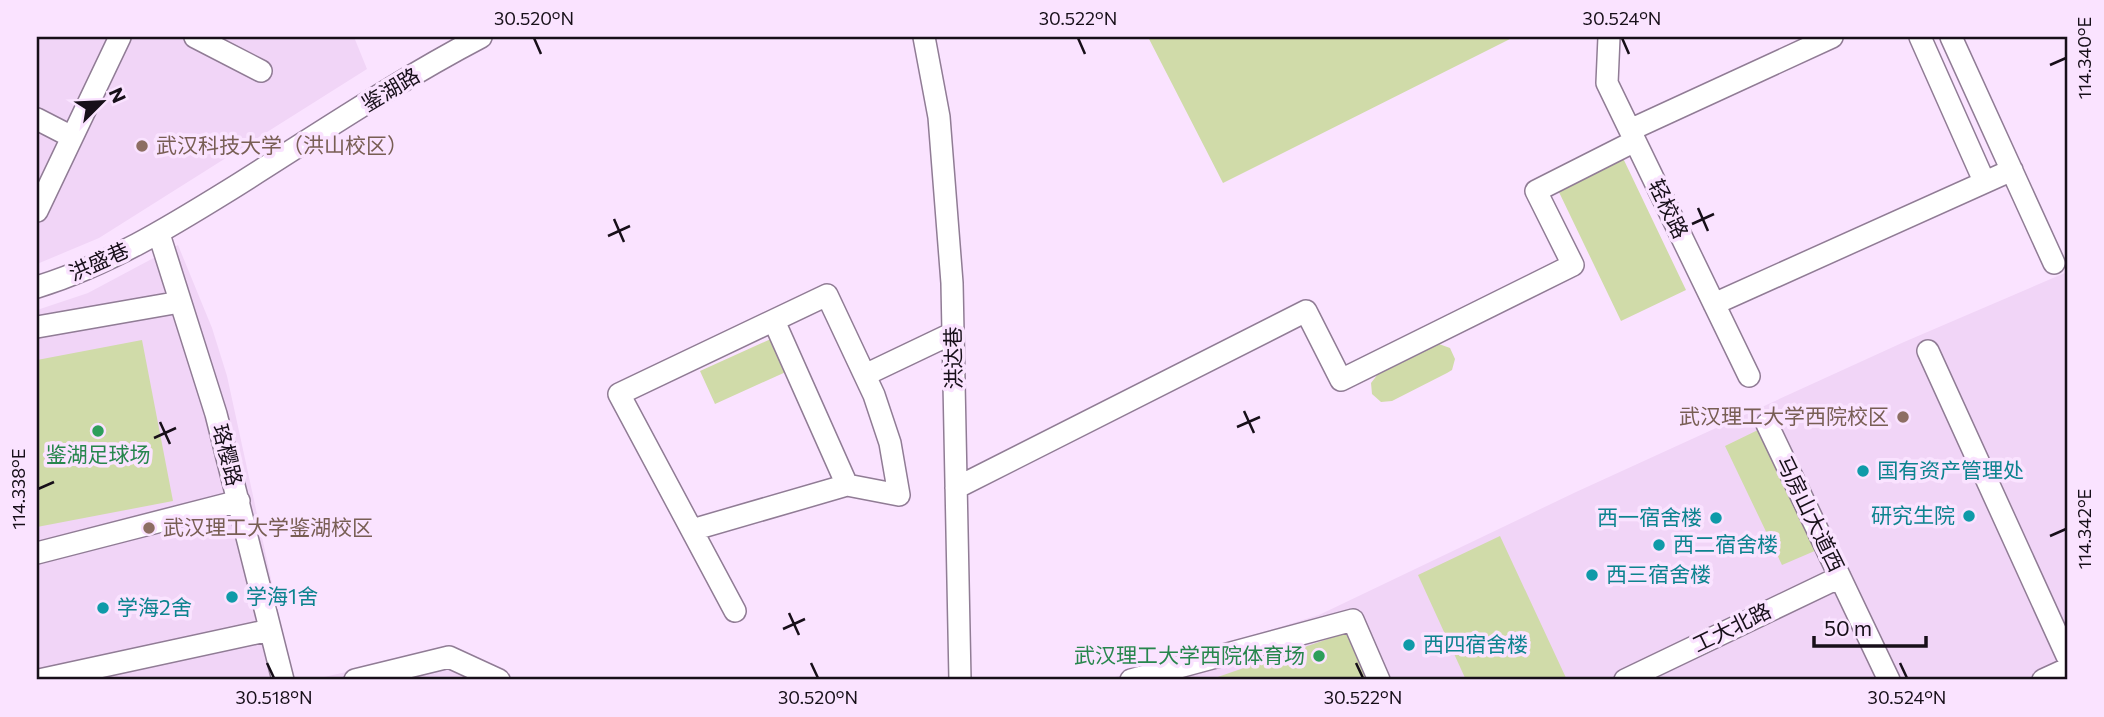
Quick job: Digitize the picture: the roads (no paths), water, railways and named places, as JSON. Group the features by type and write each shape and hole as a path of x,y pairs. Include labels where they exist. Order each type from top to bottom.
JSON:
{"street":[{"path":"37,211 120,37"},
{"path":"195,37 261,71"},
{"name":"鉴湖路","path":"159,234 481,37"},
{"name":"洪达巷","path":"924,37 939,117 952,284 960,680"},
{"name":"轻校路","path":"1609,37 1607,83 1749,376"},
{"path":"956,488 1306,311 1341,380 1573,265 1536,191 1632,136 1832,37"},
{"path":"1920,37 1984,181"},
{"path":"1951,37 2054,263"},
{"path":"37,119 72,137"},
{"path":"1714,304 2012,170"},
{"name":"洪盛巷","path":"37,287 114,258 159,234"},
{"name":"珞樱路","path":"159,234 216,414 283,680"},
{"path":"692,530 847,485 899,495 890,443 865,375 827,295 619,394 692,530 736,611"},
{"path":"37,327 180,302"},
{"path":"774,321 847,485"},
{"path":"865,375 953,333"},
{"path":"1928,351 2067,656"},
{"name":"马房山大道西","path":"1767,424 1889,680"},
{"path":"37,553 239,501"},
{"name":"工大北路","path":"1625,680 1667,671 1840,577"},
{"path":"1131,680 1353,620 1379,680"},
{"path":"39,680 271,630"},
{"path":"355,680 449,657 499,680"},
{"path":"2043,680 2067,669"}],"place":[{"name":"武汉科技大学（洪山校区）","path":"142,146"},
{"name":"武汉理工大学西院校区","path":"1903,417"},
{"name":"鉴湖足球场","path":"98,431"},
{"name":"国有资产管理处","path":"1863,471"},
{"name":"研究生院","path":"1969,516"},
{"name":"西一宿舍楼","path":"1716,518"},
{"name":"武汉理工大学鉴湖校区","path":"149,528"},
{"name":"西二宿舍楼","path":"1659,545"},
{"name":"西三宿舍楼","path":"1592,575"},
{"name":"学海1舍","path":"232,597"},
{"name":"学海2舍","path":"103,608"},
{"name":"西四宿舍楼","path":"1409,645"},
{"name":"武汉理工大学西院体育场","path":"1319,656"}]}
